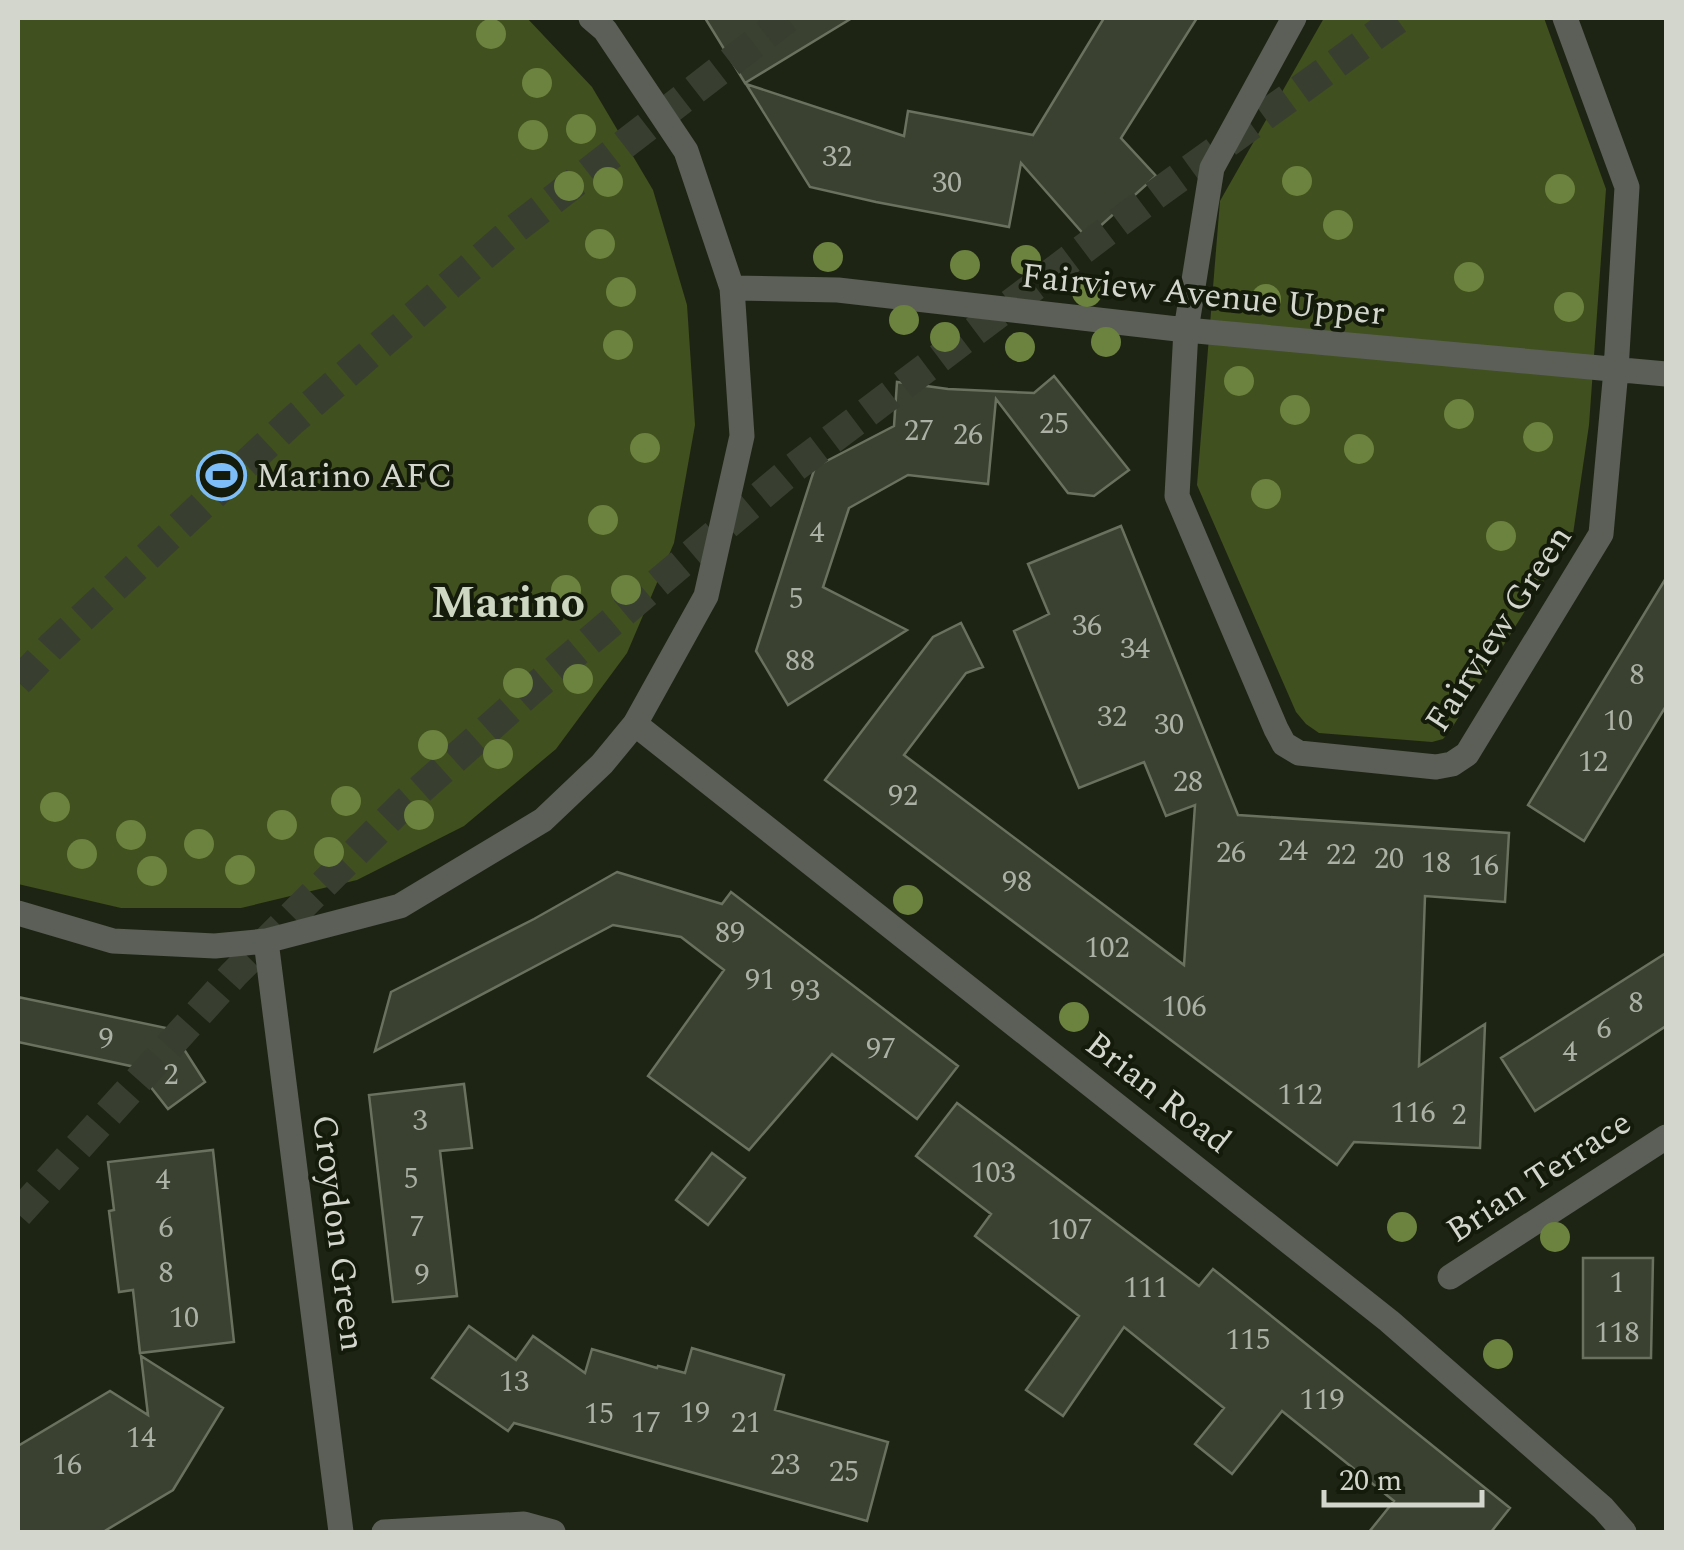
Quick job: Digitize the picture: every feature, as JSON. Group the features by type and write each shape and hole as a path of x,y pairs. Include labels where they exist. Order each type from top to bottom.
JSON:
{"street":[{"path":"18,912 113,941 216,946 266,942 400,906 543,820 602,764 635,724 706,596 742,436 732,288 686,151 605,30 591,18"},
{"name":"Fairview Green","path":"1294,18 1212,168 1186,330 1177,496 1284,744 1299,753 1436,767 1452,764 1466,754 1601,534 1628,187 1566,18"},
{"name":"Fairview Avenue Upper","path":"732,288 838,290 1186,330 1666,374"},
{"name":"Brian Road","path":"635,724 1389,1320 1602,1508 1624,1532"},
{"name":"Croydon Green","path":"266,942 341,1532"},
{"name":"Brian Terrace","path":"1450,1276 1666,1137"},
{"path":"384,1532 524,1524 553,1532"}],"green space":[{"path":"18,18 527,18 592,87 653,190 687,305 695,425 674,543 627,653 556,749 464,826 357,880 241,908 121,908 18,884"},
{"path":"1324,18 1544,18 1606,189 1589,425 1573,534 1450,731 1443,739 1432,742 1319,733 1306,724 1296,712 1197,485 1220,201"}],"building":[{"path":"705,18 852,18 745,83"},
{"path":"1104,18 1197,18 1121,138 1156,176 1087,238 1021,163 1009,227 810,187 746,84 904,136 908,111 1033,135"},
{"path":"1054,376 1129,470 1094,496 1068,493 996,399 988,484 908,475 849,508 823,587 907,630 788,705 756,651 815,467 894,426 897,382 1034,393"},
{"path":"1121,526 1238,815 1509,833 1505,902 1425,896 1419,1066 1485,1024 1480,1148 1354,1142 1337,1165 825,780 933,637 961,623 983,667 966,673 904,755 1184,965 1195,805 1166,816 1144,762 1079,788 1014,631 1049,614 1028,564"},
{"path":"1666,578 1666,706 1584,841 1528,805"},
{"path":"617,872 722,904 731,892 958,1066 917,1119 832,1054 749,1150 648,1076 724,970 681,937 613,925 375,1051 391,992"},
{"path":"1666,953 1666,1026 1535,1111 1501,1058"},
{"path":"18,997 171,1029 205,1082 168,1109 135,1067 18,1042"},
{"path":"464,1084 472,1148 440,1151 457,1296 393,1302 369,1095"},
{"path":"957,1103 1199,1286 1213,1269 1510,1508 1491,1532 1369,1532 1394,1501 1282,1411 1232,1474 1195,1444 1224,1408 1124,1327 1063,1416 1026,1390 1079,1316 975,1236 991,1214 916,1156"},
{"path":"213,1150 234,1342 140,1353 133,1290 119,1292 109,1211 114,1210 108,1162"},
{"path":"712,1153 745,1178 708,1225 676,1200"},
{"path":"1583,1258 1653,1258 1651,1358 1583,1358"},
{"path":"469,1326 516,1360 533,1336 585,1373 592,1349 685,1373 692,1348 784,1375 775,1410 888,1442 867,1521 514,1423 508,1431 432,1378"},
{"path":"141,1356 223,1408 173,1490 103,1532 18,1532 18,1446 110,1391 148,1415"}],"tunnel":[{"path":"18,682 291,422 510,233 787,18"},
{"path":"18,1214 234,974 404,804 535,687 795,467 1155,195 1399,18"}],"place":[{"name":"Marino AFC","path":"221,476"}],"district":[{"name":"Marino","path":"508,603"}]}
